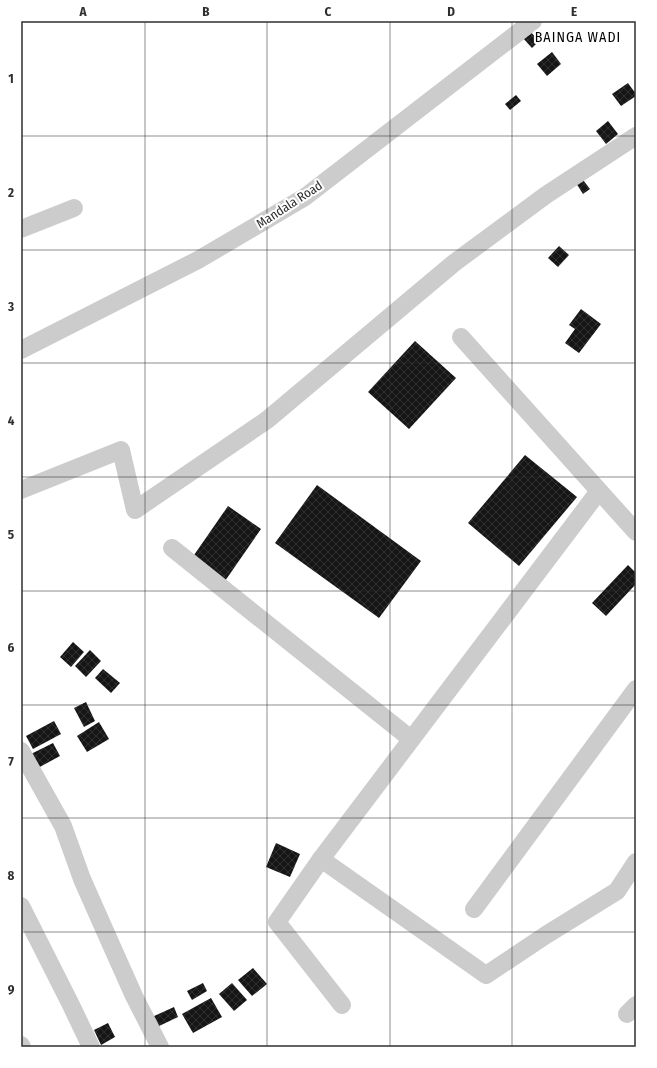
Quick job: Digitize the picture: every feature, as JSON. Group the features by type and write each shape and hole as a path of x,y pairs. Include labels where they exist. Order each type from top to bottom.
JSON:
{"street":[{"name":"Mandala Road","path":"21,350 198,260 305,197 533,21"},
{"path":"21,490 121,450 135,510 267,420 460,258 546,195 636,136"},
{"path":"21,229 74,208"},
{"path":"460,337 636,532"},
{"path":"342,1005 277,922 321,859 599,491"},
{"path":"172,548 411,739"},
{"path":"474,909 636,688"},
{"path":"22,755 63,826 82,879 134,996 160,1047"},
{"path":"321,859 486,975 546,935 617,891 636,862"},
{"path":"21,906 91,1047"}],"building":[{"path":"529,30 539,41 532,48 522,37"},
{"path":"552,52 561,64 547,76 537,64"},
{"path":"628,83 636,96 621,106 612,94"},
{"path":"516,95 521,101 510,110 505,104"},
{"path":"608,121 618,134 606,144 596,131"},
{"path":"580,176 590,189 583,194 574,180"},
{"path":"559,246 569,255 558,267 548,258"},
{"path":"581,309 601,324 579,353 565,343 575,329 569,325"},
{"path":"415,341 456,378 409,429 368,392"},
{"path":"525,455 577,497 519,566 468,523"},
{"path":"317,485 421,561 379,618 275,543"},
{"path":"228,506 261,529 225,581 192,558"},
{"path":"628,565 636,573 636,584 606,616 592,603"},
{"path":"73,642 84,652 71,667 60,657"},
{"path":"90,650 101,661 86,677 75,666"},
{"path":"103,669 120,683 111,693 95,678"},
{"path":"86,702 95,721 84,727 74,708"},
{"path":"54,721 61,734 33,749 26,736"},
{"path":"99,722 109,739 87,752 77,736"},
{"path":"53,743 60,756 36,769 29,755"},
{"path":"276,843 300,854 290,877 266,867"},
{"path":"253,968 267,984 252,996 238,980"},
{"path":"203,983 207,991 192,1000 187,991"},
{"path":"232,983 247,1000 234,1011 219,994"},
{"path":"211,998 222,1017 193,1033 182,1014"},
{"path":"174,1007 178,1017 157,1027 152,1017"},
{"path":"108,1023 115,1037 101,1045 94,1030"}],"district":[{"name":"BAINGA WADI","path":"578,37"}]}
